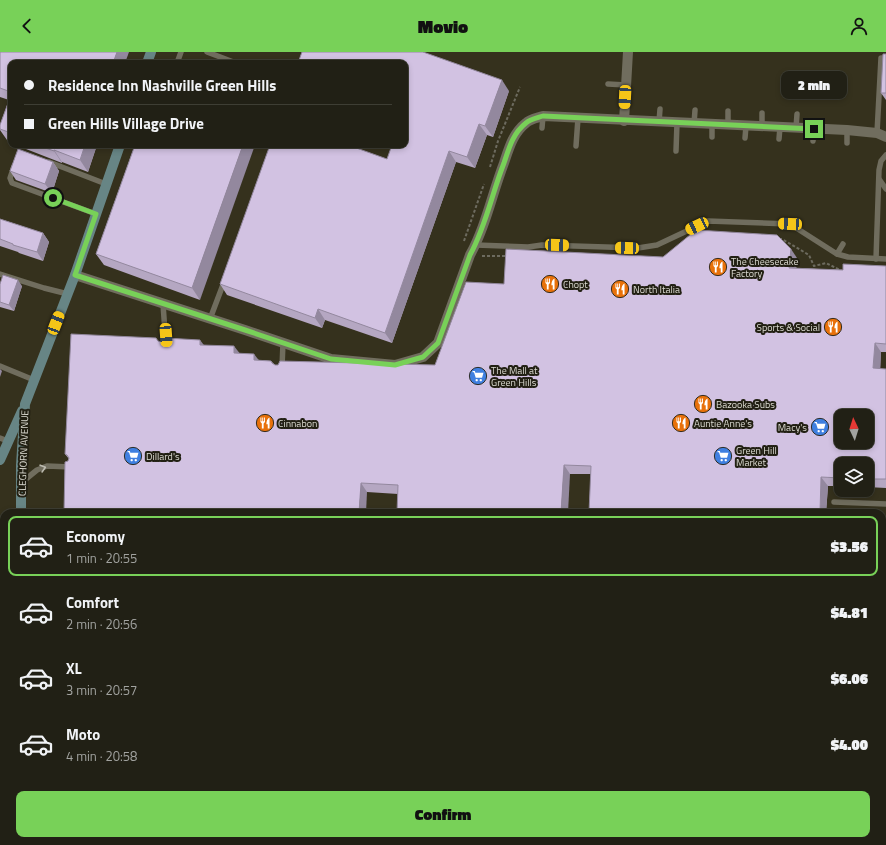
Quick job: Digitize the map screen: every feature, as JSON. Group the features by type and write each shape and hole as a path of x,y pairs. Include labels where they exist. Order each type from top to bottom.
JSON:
{"street":[{"path":"624,120 628,52"},
{"path":"75,275 331,359 395,365 423,357 438,343 470,255 476,245 483,227 499,176 514,136 526,122 543,116 847,130 884,136"},
{"name":"CLEGHORN AVENUE","path":"21,509 21,465 25,404 75,275 119,148"},
{"path":"0,460 4,440 25,404"}],"lane":[{"path":"208,52 228,60"},
{"path":"884,136 881,58 886,58"},
{"path":"608,84 626,85"},
{"path":"659,122 660,109"},
{"path":"694,124 695,110"},
{"path":"728,111 728,125"},
{"path":"762,113 762,126"},
{"path":"796,128 797,114"},
{"path":"542,128 543,116"},
{"path":"576,146 578,118"},
{"path":"676,151 677,123"},
{"path":"712,124 712,137"},
{"path":"745,138 746,126"},
{"path":"779,139 780,127"},
{"path":"813,140 814,129"},
{"path":"847,130 847,143"},
{"path":"876,259 880,164 886,155"},
{"path":"44,160 106,184"},
{"path":"15,163 10,178 12,183 96,214"},
{"path":"879,179 886,189"},
{"path":"476,245 528,247 542,245 638,248 657,245 708,221 790,224 837,254 848,257 886,259"},
{"path":"837,254 843,244"},
{"path":"0,274 68,294"},
{"path":"210,319 226,275"},
{"path":"163,304 166,347"},
{"path":"282,370 283,343"},
{"path":"0,366 34,380"},
{"path":"21,484 37,470 47,466 71,467"},
{"path":"834,502 886,504"}],"path":[{"path":"489,169 498,141 520,87"},
{"path":"464,241 484,183"},
{"path":"775,238 782,239 809,255 814,266 826,263 843,271"},
{"path":"481,256 510,256"}],"shaded area":[{"path":"0,52 886,52 886,509 0,509"}],"building":[{"path":"0,52 117,52 114,60 8,60 8,91 0,88"},
{"path":"302,52 423,52 502,80 485,126 479,124 467,157 449,151 385,333 318,309 315,318 220,284 269,148 356,148 387,159 391,148 408,148 408,60 299,60"},
{"path":"883,54 886,54 886,93 881,93"},
{"path":"8,103 8,132 0,129"},
{"path":"46,148 84,148 80,160"},
{"path":"134,148 242,148 192,288 96,254"},
{"path":"18,149 53,162 45,184 10,171"},
{"path":"0,219 43,233 37,252 13,245 0,239"},
{"name":"The Mall at Green Hills","path":"696,230 777,235 791,249 789,268 843,270 843,264 886,266 886,344 875,343 873,368 886,369 886,479 874,479 874,457 834,457 834,478 821,477 820,509 589,509 591,466 564,465 561,509 397,509 398,485 361,483 359,509 64,509 65,462 68,461 69,458 65,454 71,334 156,338 161,342 165,338 200,340 200,345 234,346 234,353 254,354 254,360 271,361 275,365 278,365 280,361 435,365 466,282 504,284 506,249 663,257"},
{"path":"3,275 18,280 9,305 0,302 0,284"}],"place":[{"name":"The Cheesecake Factory","path":"718,267"},
{"name":"Chopt","path":"550,284"},
{"name":"North Italia","path":"620,289"},
{"name":"Sports & Social","path":"833,327"},
{"name":"The Mall at Green Hills","path":"478,376"},
{"name":"Bazooka Subs","path":"703,404"},
{"name":"Cinnabon","path":"265,423"},
{"name":"Auntie Anne's","path":"681,423"},
{"name":"Macy's","path":"820,427"},
{"name":"Dillard's","path":"133,456"},
{"name":"Green Hill Market","path":"723,456"}],"route":[{"path":"53,198 96,214 75,275 331,359 395,365 423,357 438,343 470,255 476,245 483,227 499,176 514,136 526,122 543,116 814,129"}]}
